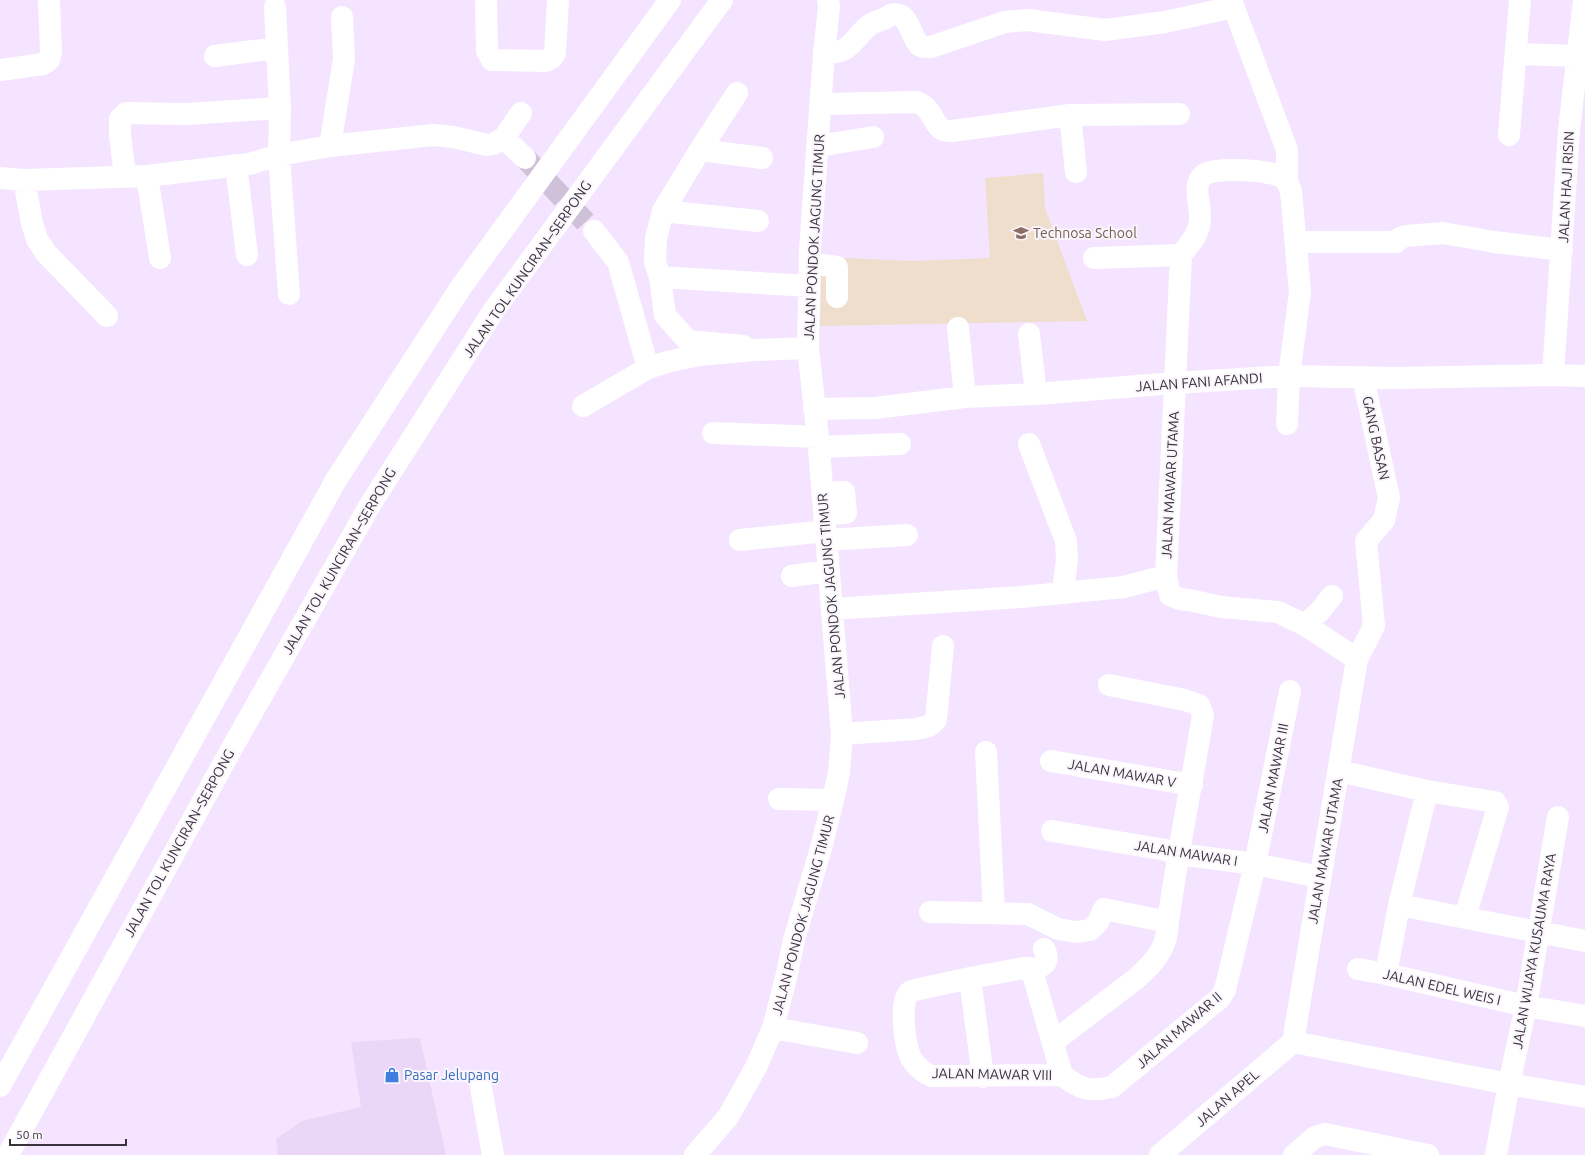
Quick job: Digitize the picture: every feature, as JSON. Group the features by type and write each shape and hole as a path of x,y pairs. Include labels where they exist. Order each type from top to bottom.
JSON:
{"main road":[{"path":"0,70 44,64 49,60 51,52 49,0"},
{"path":"486,0 487,51 492,60 546,61 552,58 555,53 558,0"},
{"path":"0,1086 336,480 461,286 670,0"},
{"name":"JALAN TOL KUNCIRAN–SERPONG","path":"8,1155 232,748 370,505 494,310 722,0"},
{"path":"1509,135 1517,54 1520,0"},
{"name":"JALAN HAJI RISIN","path":"1553,375 1569,130 1584,0"},
{"name":"JALAN PONDOK JAGUNG TIMUR","path":"695,1155 728,1117 756,1067 773,1028 786,982 794,940 821,848 839,773 842,734 825,520 808,348 810,263 824,53 830,2"},
{"path":"824,53 835,53 842,51 854,42 868,26 893,14 900,15 904,19 919,45 931,47 1013,20 1028,20 1105,30 1165,22 1232,3 1288,150 1288,181 1291,191 1292,217 1296,242 1300,292 1289,376 1287,424"},
{"path":"275,7 280,108 279,155 289,294"},
{"path":"330,146 344,59 342,17"},
{"path":"216,56 277,48"},
{"path":"1517,54 1577,56"},
{"path":"737,93 663,211 656,238 656,262 660,278 665,315 688,341 743,346"},
{"path":"821,104 917,102 925,105 937,124 943,130 952,131 1070,115 1179,114"},
{"path":"125,176 120,135 120,119 126,113 187,114 280,108"},
{"path":"0,178 24,180 147,176 249,164 279,155 330,146 433,135 453,137 487,145 493,144 504,138 520,113"},
{"path":"1070,115 1076,172"},
{"path":"818,146 873,137"},
{"path":"504,138 525,158"},
{"path":"700,150 762,158"},
{"path":"236,165 247,255"},
{"path":"1094,258 1181,255 1199,228 1200,217 1197,184 1205,174 1217,171 1256,171 1281,176 1288,181"},
{"path":"147,176 160,258"},
{"path":"24,180 32,223 37,239 46,253 107,316"},
{"path":"663,211 758,221"},
{"path":"594,231 618,262 648,368"},
{"path":"1296,242 1396,242 1400,238 1406,236 1443,233 1494,242 1562,250"},
{"name":"JALAN MAWAR UTAMA","path":"1181,255 1166,576 1170,595 1180,599 1220,607 1278,612 1305,624 1357,659"},
{"path":"810,263 837,267 837,296"},
{"path":"660,278 809,286"},
{"path":"958,328 965,397"},
{"path":"1028,334 1036,394"},
{"path":"583,406 648,368 667,362 699,355 754,350 808,348"},
{"name":"JALAN FANI AFANDI","path":"814,409 875,408 965,397 1036,394 1289,376 1363,378 1553,375 1585,376"},
{"name":"GANG BASAN","path":"1363,378 1389,498"},
{"path":"713,433 818,442 900,444"},
{"path":"1029,444 1066,541 1067,559 1063,592"},
{"name":"JALAN MAWAR UTAMA","path":"1293,1042 1357,659 1374,626 1366,540 1384,520 1389,498"},
{"path":"740,540 825,520 907,535"},
{"path":"792,576 829,571"},
{"path":"832,609 954,602 1124,586 1166,576"},
{"path":"1305,624 1320,612 1332,596"},
{"path":"842,734 916,729 929,726 933,723 936,720 943,646"},
{"path":"1053,1042 1149,968 1163,948 1203,715 1198,705 1185,700 1109,685"},
{"name":"JALAN MAWAR III","path":"1255,864 1290,692"},
{"path":"986,752 994,913"},
{"name":"JALAN MAWAR V","path":"1051,761 1192,785"},
{"path":"1338,772 1427,791 1495,802 1498,807 1465,917"},
{"path":"1386,974 1399,905 1427,791"},
{"path":"778,799 833,800"},
{"name":"JALAN WIJAYA KUSAUMA RAYA","path":"1496,1155 1509,1084 1526,1006 1558,817"},
{"name":"JALAN MAWAR I","path":"1052,832 1166,850 1178,854 1255,864 1320,876"},
{"name":"JALAN MAWAR II","path":"1062,1075 1079,1087 1091,1090 1112,1087 1220,998 1228,983 1255,864"},
{"path":"1399,905 1585,941"},
{"path":"930,912 1028,914 1058,929 1077,932 1090,930 1098,922 1104,909 1168,922"},
{"path":"1032,971 1044,966 1048,956 1044,949"},
{"name":"JALAN MAWAR VIII","path":"1029,968 1032,971 1053,1042 1062,1075 983,1077 932,1076 918,1067 911,1057 906,1038 904,1006 909,993 915,990 970,978 1029,968"},
{"name":"JALAN EDEL WEIS I","path":"1358,970 1386,974 1526,1006 1585,1016"},
{"path":"970,978 983,1077"},
{"path":"773,1028 857,1043"},
{"path":"1293,1042 1509,1084 1585,1097"},
{"name":"JALAN APEL","path":"1160,1155 1293,1042"},
{"path":"480,1082 493,1155"},
{"path":"1294,1155 1315,1137 1325,1134 1424,1155"}],"shaded area":[{"name":"Technosa School","path":"1043,173 1045,208 1087,321 820,326 822,257 913,261 990,258 985,178"},
{"name":"Pasar Jelupang","path":"420,1038 446,1155 278,1155 276,1139 302,1121 361,1107 351,1042"}],"tunnel":[{"path":"525,158 594,231"}],"place":[{"name":"Technosa School","path":"1021,233"},
{"name":"Pasar Jelupang","path":"392,1075"}]}
